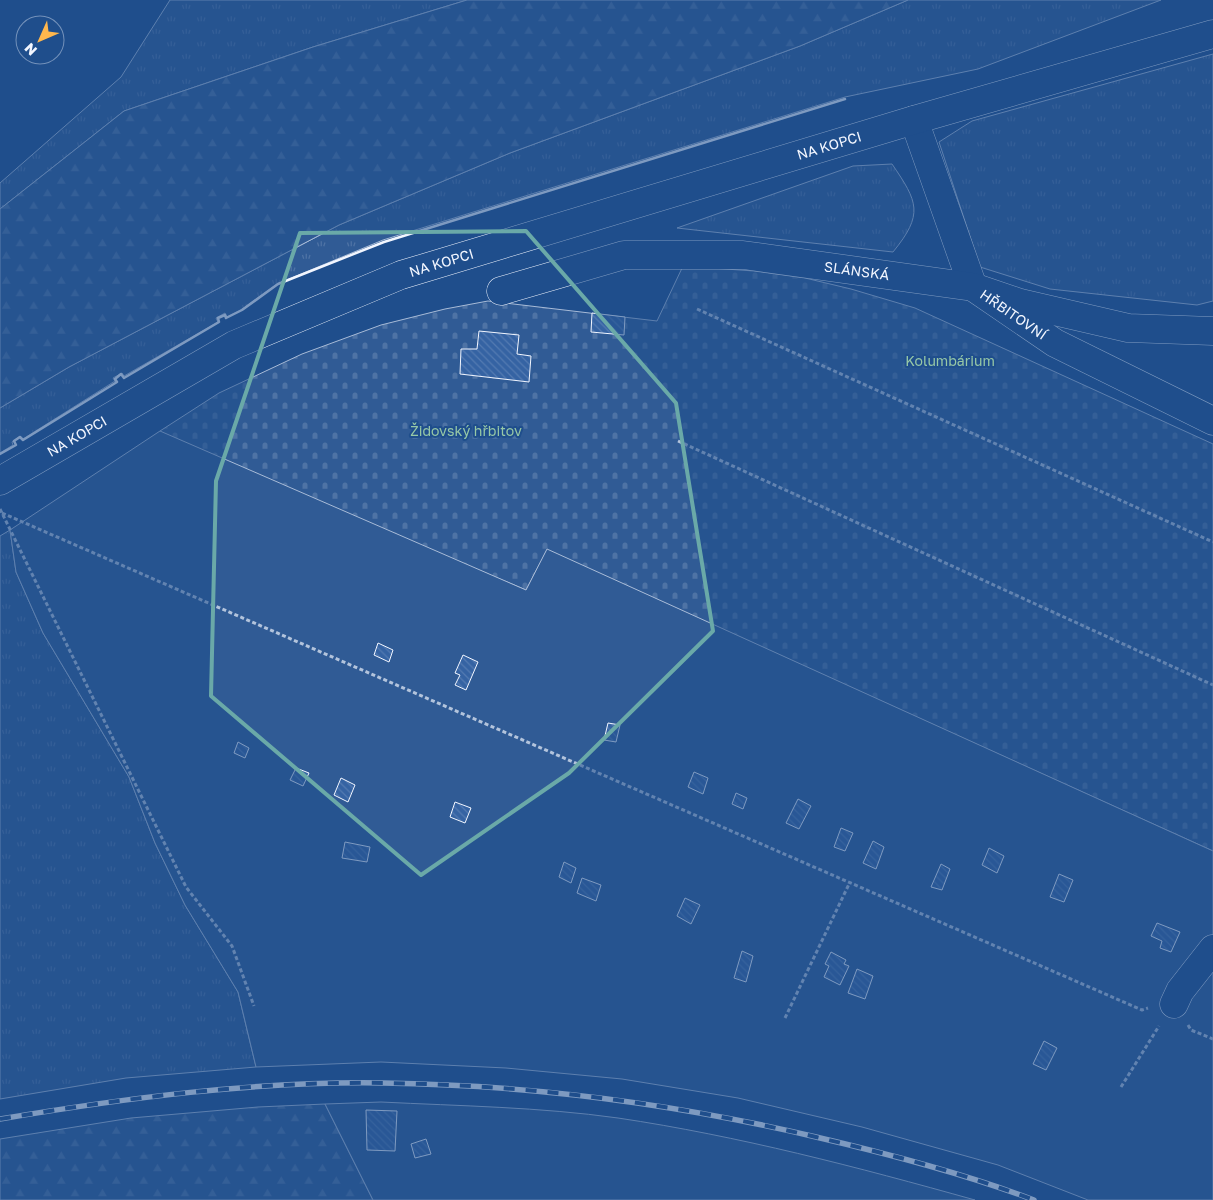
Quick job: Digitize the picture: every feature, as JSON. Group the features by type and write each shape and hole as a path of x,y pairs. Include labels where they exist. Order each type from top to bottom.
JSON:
{"main road":[{"path":"914,120 1213,34"},
{"name":"HŘBITOVNÍ","path":"914,120 973,287 1055,343 1213,421"},
{"name":"NA KOPCI","path":"0,481 234,345 401,275 914,120"},
{"name":"SLÁNSKÁ","path":"501,291 624,255 743,255 973,287 1020,303 1128,328 1213,331"},
{"path":"1174,1004 1180,991 1213,949"}],"path":[{"path":"697,309 1213,542"},
{"path":"678,441 1213,684"},
{"path":"0,509 186,887 232,946 254,1006"},
{"path":"2,513 1142,1010 1174,1004"},
{"path":"785,1018 850,882"},
{"path":"1174,1004 1191,1030 1213,1040"},
{"path":"1121,1087 1174,1004"}],"highlighted area":[{"path":"526,231 676,403 713,631 569,773 421,875 211,696 216,481 300,233"}],"green space":[{"path":"170,0 467,0 313,47 124,111 0,209 0,183 121,77"},
{"path":"467,0 908,0 800,46 510,153 339,225 69,367 0,408 0,209 124,111 313,47"},
{"path":"908,0 1161,0 978,69 845,97 383,240 277,284 241,310 227,317 225,313 216,318 218,322 124,376 122,373 113,378 115,381 23,439 20,436 12,442 13,445 0,453 0,408 69,367 339,225 510,153 800,46"},
{"path":"1213,54 1213,301 1197,305 1050,289 980,267 939,142 972,121"},
{"path":"892,164 907,188 914,208 910,228 893,252 677,228 853,166"},
{"path":"683,266 754,271 805,278 915,308 1213,444 1213,851 547,550 526,590 160,436 160,431 219,393 302,354 381,325 445,309 488,301 657,321"},
{"path":"160,431 526,590 547,549 1213,851 1213,1200 1088,1200 998,1165 862,1127 738,1098 622,1079 506,1068 381,1062 256,1067 238,992 185,905 155,843 129,777 43,633 16,572 10,530"},
{"path":"10,530 16,572 43,633 129,777 155,843 185,905 238,992 256,1067 126,1078 0,1099 0,536"},
{"path":"381,1102 559,1111 663,1125 798,1153 975,1200 373,1200 325,1104"},
{"path":"325,1104 373,1200 0,1200 0,1139 131,1118 258,1107"}],"building":[{"path":"592,313 625,317 624,335 591,332"},
{"path":"479,331 519,335 517,354 531,356 529,382 460,374 461,349 477,349"},
{"path":"378,643 393,650 389,662 374,655"},
{"path":"463,655 478,662 466,690 455,685 460,675 455,673"},
{"path":"608,723 620,725 616,742 604,740"},
{"path":"238,742 249,748 245,758 234,753"},
{"path":"296,768 309,773 303,786 290,780"},
{"path":"694,772 708,778 703,794 688,787"},
{"path":"341,778 355,785 348,802 334,795"},
{"path":"736,793 747,798 743,809 732,804"},
{"path":"798,799 811,806 799,829 786,823"},
{"path":"455,802 471,808 465,823 450,817"},
{"path":"841,828 853,833 845,851 834,847"},
{"path":"873,841 884,847 876,869 863,863"},
{"path":"345,842 370,847 367,862 342,858"},
{"path":"989,848 1004,856 997,873 982,865"},
{"path":"564,862 576,868 571,883 559,877"},
{"path":"941,864 950,869 942,890 931,887"},
{"path":"1059,874 1073,880 1064,902 1050,897"},
{"path":"582,878 601,885 596,901 577,893"},
{"path":"685,898 700,905 691,924 677,916"},
{"path":"1157,923 1180,932 1171,952 1160,948 1162,941 1151,936"},
{"path":"742,951 753,956 746,982 734,978"},
{"path":"831,952 846,960 844,964 849,966 840,985 824,977 829,966 825,964"},
{"path":"857,969 873,976 865,999 848,993"},
{"path":"1044,1041 1057,1048 1046,1070 1033,1064"},
{"path":"366,1110 397,1111 395,1151 367,1150"},
{"path":"426,1139 431,1154 415,1158 411,1144"}],"railway":[{"path":"0,1119 190,1092 286,1085 335,1083 438,1084 547,1092 708,1114 762,1125 843,1143 926,1165 1034,1200"}],"wall":[{"path":"0,454 16,445 14,441 20,437 23,440 117,382 115,379 121,374 124,378 219,322 218,318 225,315 226,318 242,310 278,284 384,242 845,99"}],"park label":[{"name":"Kolumbárium","path":"950,361"},
{"name":"Židovský hřbitov","path":"466,431"}]}
